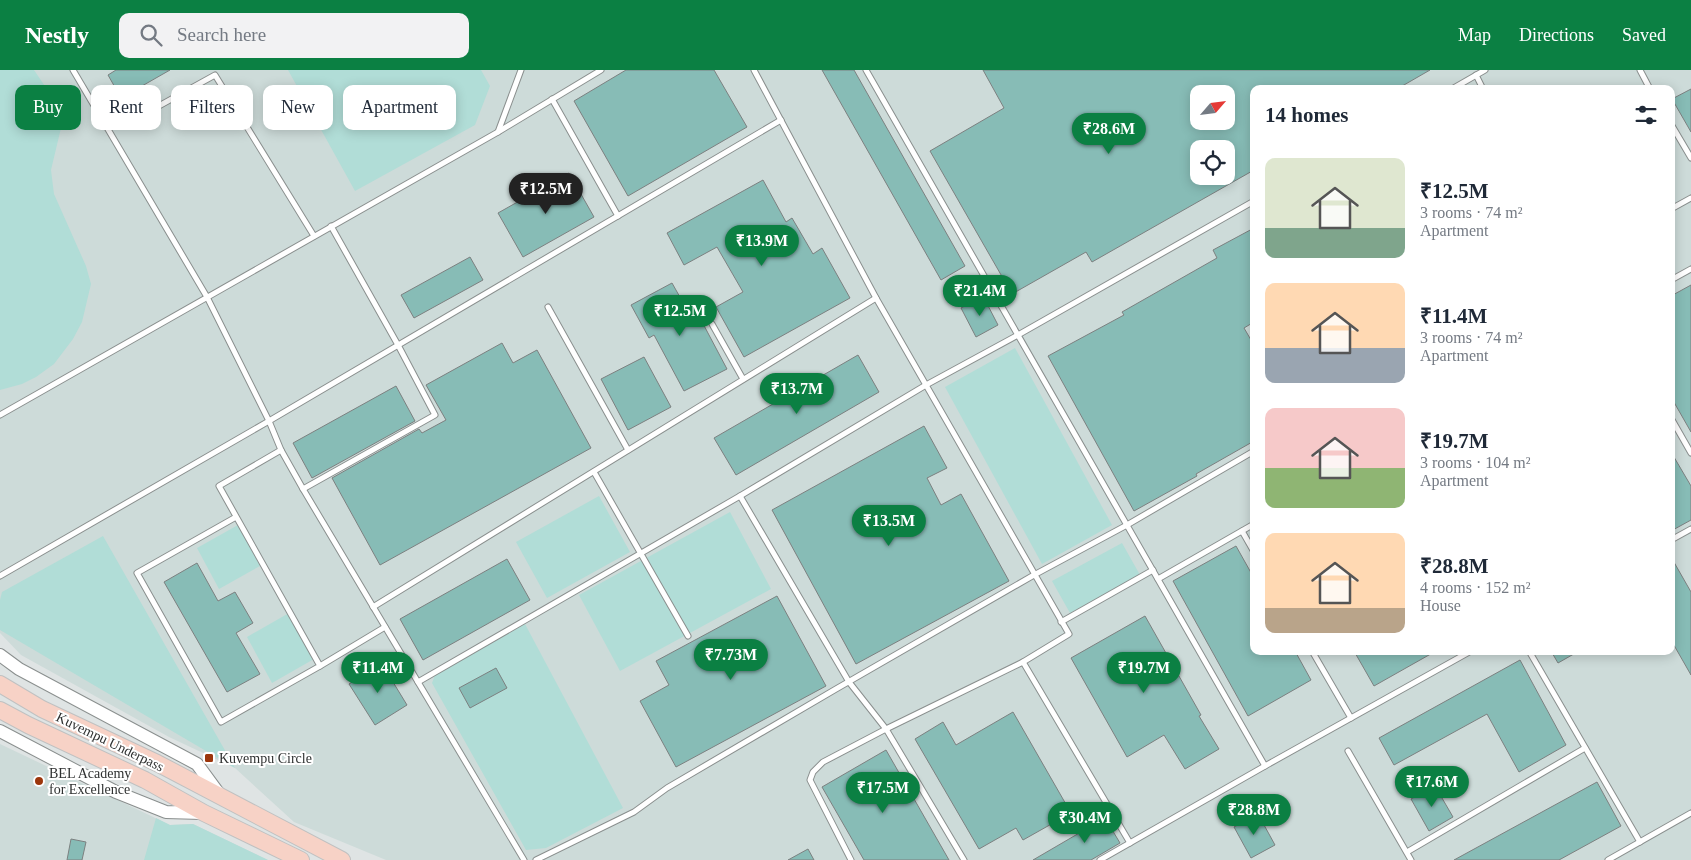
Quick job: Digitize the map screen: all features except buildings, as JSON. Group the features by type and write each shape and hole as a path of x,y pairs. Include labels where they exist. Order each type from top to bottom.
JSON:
{"highway":[{"name":"Kuvempu Underpass","path":"0,684 42,709 157,763 342,860"},
{"name":"Kuvempu Underpass","path":"0,710 28,726 145,780 204,813 301,860"}],"street":[{"path":"0,655 19,669 197,764 221,798"},
{"path":"0,731 116,792 166,812 204,813"}],"lane":[{"path":"72,70 207,297 269,421 281,450 303,489 524,860"},
{"path":"498,132 521,70"},
{"path":"0,415 498,132 601,70"},
{"path":"754,70 876,298 1069,634 1023,662 823,762 813,772 810,780 851,860"},
{"path":"866,70 1265,766"},
{"path":"1459,85 1485,70"},
{"path":"1640,70 1648,85"},
{"path":"161,105 215,75 314,236"},
{"path":"1476,75 1481,85"},
{"path":"552,99 618,216"},
{"path":"0,576 269,421 781,120"},
{"path":"1675,131 1691,158"},
{"path":"1675,207 1691,198"},
{"path":"418,682 740,496 926,385 1250,203"},
{"path":"303,489 435,416 398,345 331,226"},
{"path":"1675,278 1691,269"},
{"path":"373,607 876,298"},
{"path":"548,307 628,450"},
{"path":"712,324 743,379"},
{"path":"1675,425 1691,453"},
{"path":"281,450 219,486 320,666"},
{"path":"536,860 634,812 667,788 849,682 1250,453"},
{"path":"594,472 688,636"},
{"path":"740,496 849,682 886,729 964,860"},
{"path":"236,517 137,573 220,722 385,627"},
{"path":"1158,579 1250,526"},
{"path":"1675,538 1691,529"},
{"path":"1242,531 1250,545"},
{"path":"1061,622 1153,570"},
{"path":"1314,655 1351,718"},
{"path":"1100,860 1464,655"},
{"path":"1530,655 1640,842"},
{"path":"1023,662 1130,843"},
{"path":"1407,852 1585,748"},
{"path":"1348,751 1411,860"},
{"path":"1608,860 1691,813"}],"shaded area":[{"path":"0,70 1691,70 1691,860 386,860 294,822 235,768 169,737 21,655 0,633"},
{"name":"BEL Academy for Excellence","path":"0,744 170,825 193,824 268,860 0,860"}],"green space":[{"path":"0,70 34,70 44,85 15,85 15,130 61,130 51,170 54,194 86,266 91,284 82,322 73,339 54,364 22,384 0,390"},
{"path":"288,70 481,70 490,86 475,125 355,191 321,130 333,130 333,85 296,85"},
{"path":"1015,348 1112,525 1042,564 945,387"},
{"path":"599,496 630,552 547,598 516,542"},
{"path":"730,512 771,589 620,671 579,595"},
{"path":"238,525 260,566 219,589 197,548"},
{"path":"103,536 235,768 0,630 0,600 2,592"},
{"path":"1122,543 1140,575 1070,613 1052,581"},
{"path":"289,613 314,659 272,683 247,637"},
{"path":"525,624 623,808 546,848 526,850 432,683 435,675"},
{"path":"156,818 170,825 193,824 268,860 144,860"}],"place":[{"name":"Kuvempu Circle","path":"209,758"},
{"name":"BEL Academy for Excellence","path":"39,781"}]}
